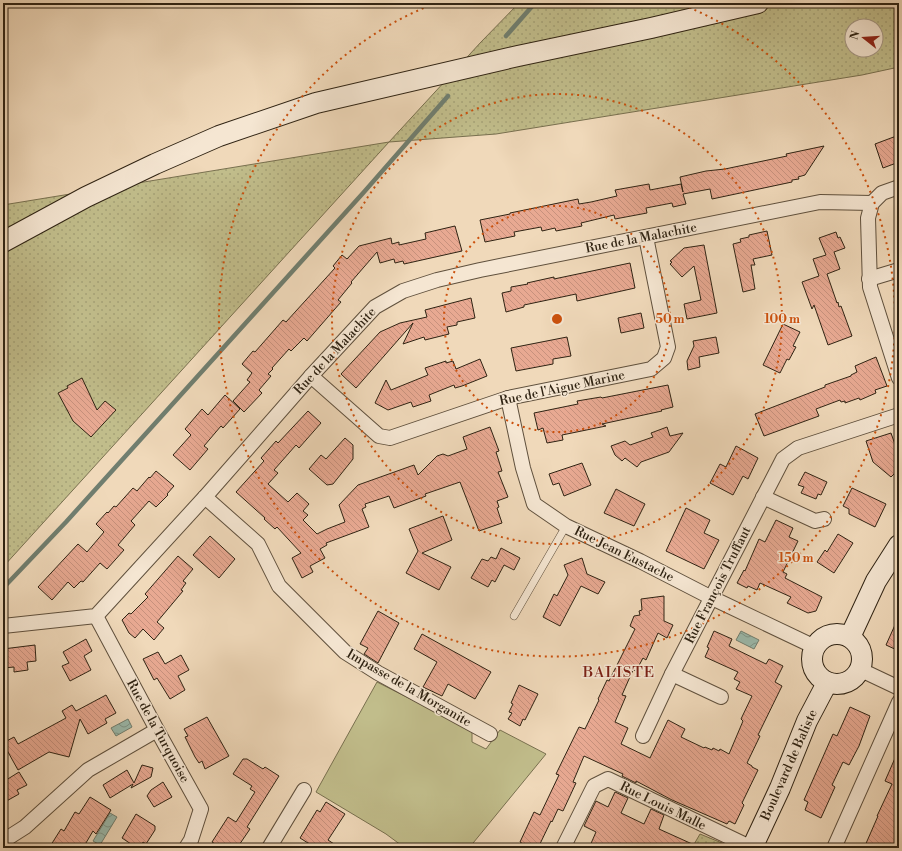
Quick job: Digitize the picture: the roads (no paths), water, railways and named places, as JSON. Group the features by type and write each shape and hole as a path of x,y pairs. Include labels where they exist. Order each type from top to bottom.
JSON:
{"main road":[{"path":"3,242 86,196 155,164 220,136 316,103 518,56 651,28 758,3"},
{"path":"850,637 876,581 899,545"},
{"path":"840,634 850,637 857,643 862,651 863,661 861,670 855,678 846,683 836,685 827,683 818,677 813,668 811,657 814,647 821,639 830,635 840,634"},
{"name":"Boulevard de Baliste","path":"752,848 780,788 807,721 827,683"}],"street":[{"path":"899,187 882,193 872,203 868,218 870,287 899,378"},
{"name":"Rue de la Malachite","path":"96,616 311,376 375,307 403,291 437,280 646,236 820,202 872,203"},
{"name":"Rue de l'Aigue Marine","path":"311,376 379,436 390,438 508,398 651,369 664,358 668,346 646,236"},
{"path":"870,279 899,270"},
{"name":"Rue Jean Eustache","path":"508,398 523,468 534,504 566,526 814,647"},
{"name":"Rue François Truffaut","path":"643,736 672,674 782,459 798,448 899,415"},
{"name":"Impasse de la Morganite","path":"204,497 258,544 279,586 345,652 378,673 490,734"},
{"path":"763,497 815,521 824,519"},
{"path":"3,626 96,616"},
{"name":"Rue de la Turquoise","path":"96,616 157,730 202,809 191,840 186,848"},
{"path":"861,670 899,688"},
{"path":"672,674 721,697"},
{"path":"834,848 899,702"},
{"path":"3,841 25,828 88,770 157,730"},
{"name":"Rue Louis Malle","path":"566,847 594,786 608,779 752,848"},
{"path":"271,847 304,790"}],"lane":[{"path":"514,616 566,526"}],"water":[{"path":"741,631 759,640 754,649 736,640"},
{"path":"128,719 132,727 116,736 111,728"},
{"path":"110,813 117,817 100,845 93,841"}],"waterway":[{"path":"506,36 535,3"},
{"path":"6,585 66,522 364,192 448,96"}],"district":[{"name":"BALISTE","path":"619,672"}]}
